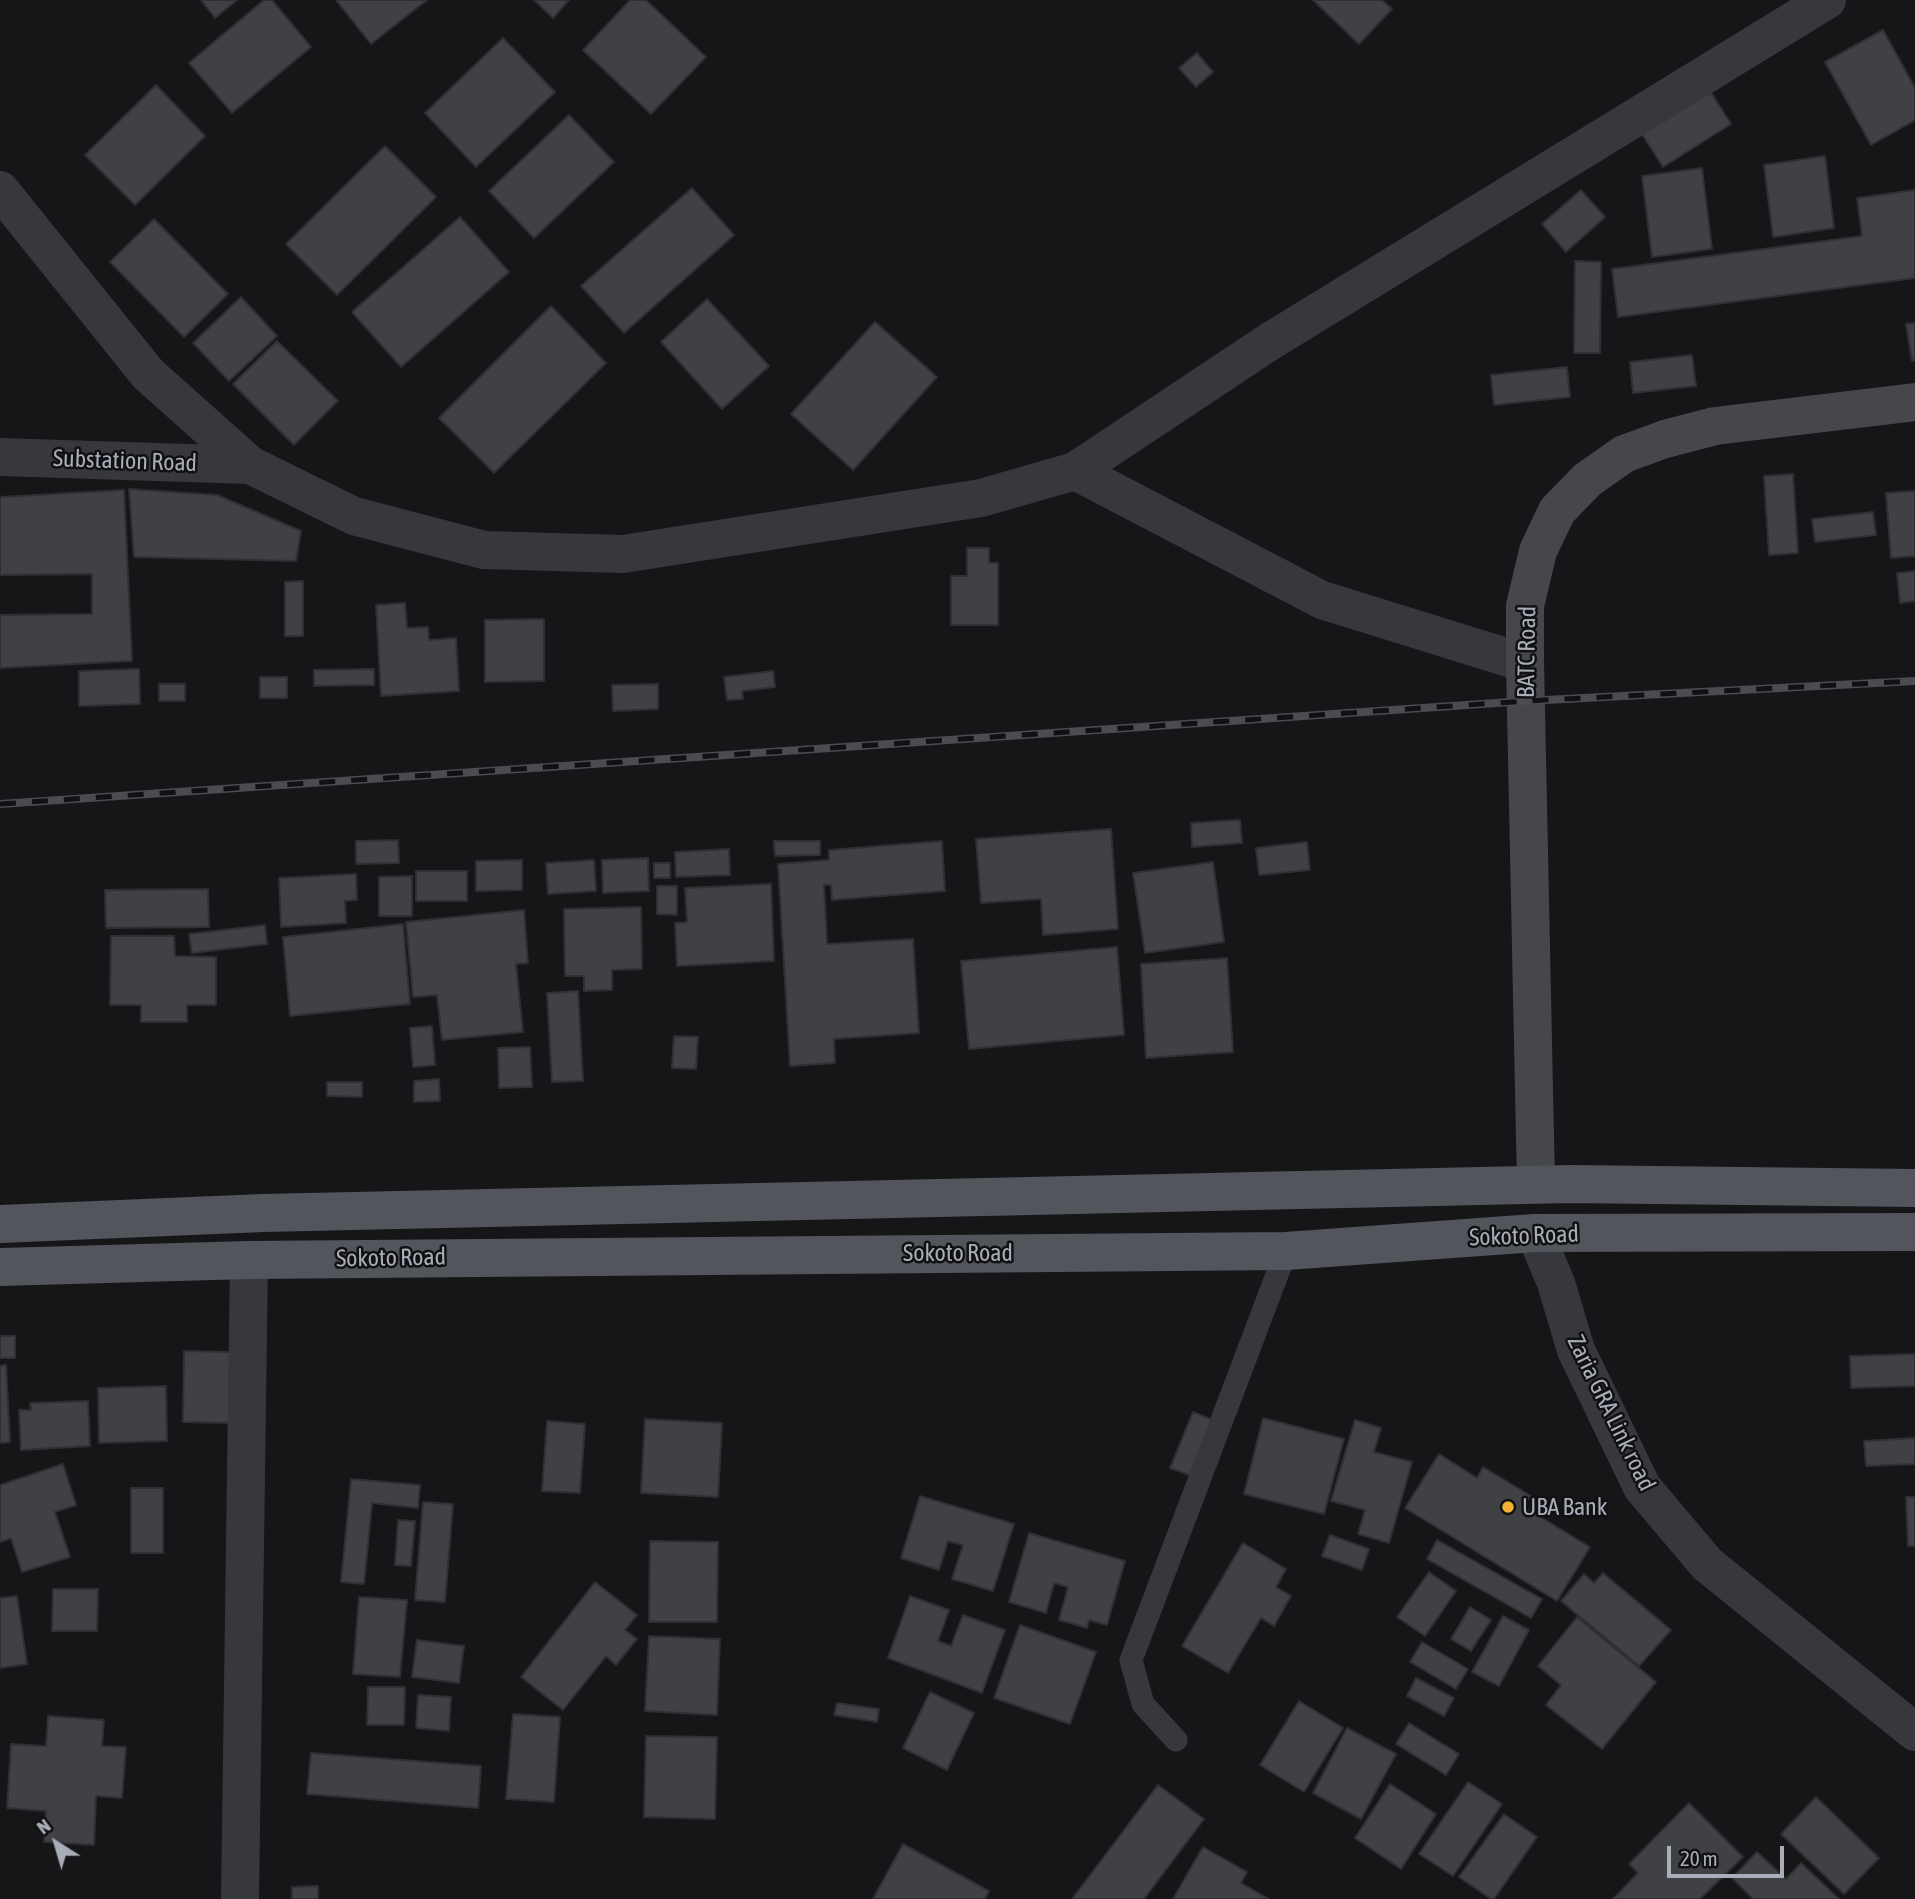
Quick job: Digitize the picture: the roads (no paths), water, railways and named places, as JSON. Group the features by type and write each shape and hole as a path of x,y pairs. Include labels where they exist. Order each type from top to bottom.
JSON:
{"main road":[{"name":"Sokoto Road","path":"0,1224 263,1213 1536,1184 1915,1188"},
{"path":"898,1254 899,1199"},
{"name":"Sokoto Road","path":"0,1267 249,1260 1286,1251 1535,1233 1915,1232"}],"street":[{"path":"0,190 148,374 250,465 354,516 484,550 623,554 981,498 1074,471 1269,341 1827,0"},
{"name":"BATC Road","path":"1536,1184 1525,606 1538,551 1557,511 1587,480 1624,454 1665,439 1716,426 1915,402"},
{"name":"Substation Road","path":"0,457 250,465"},
{"path":"1074,471 1322,600 1525,663"},
{"name":"Zaria GRA Link road","path":"1535,1233 1556,1283 1576,1350 1642,1487 1707,1564 1915,1732"},
{"path":"240,1899 249,1260"}],"lane":[{"path":"1176,1740 1143,1704 1131,1660 1286,1251"}],"railway":[{"path":"0,804 1526,701 1915,681"}],"place":[{"name":"UBA Bank","path":"1508,1507"}]}
